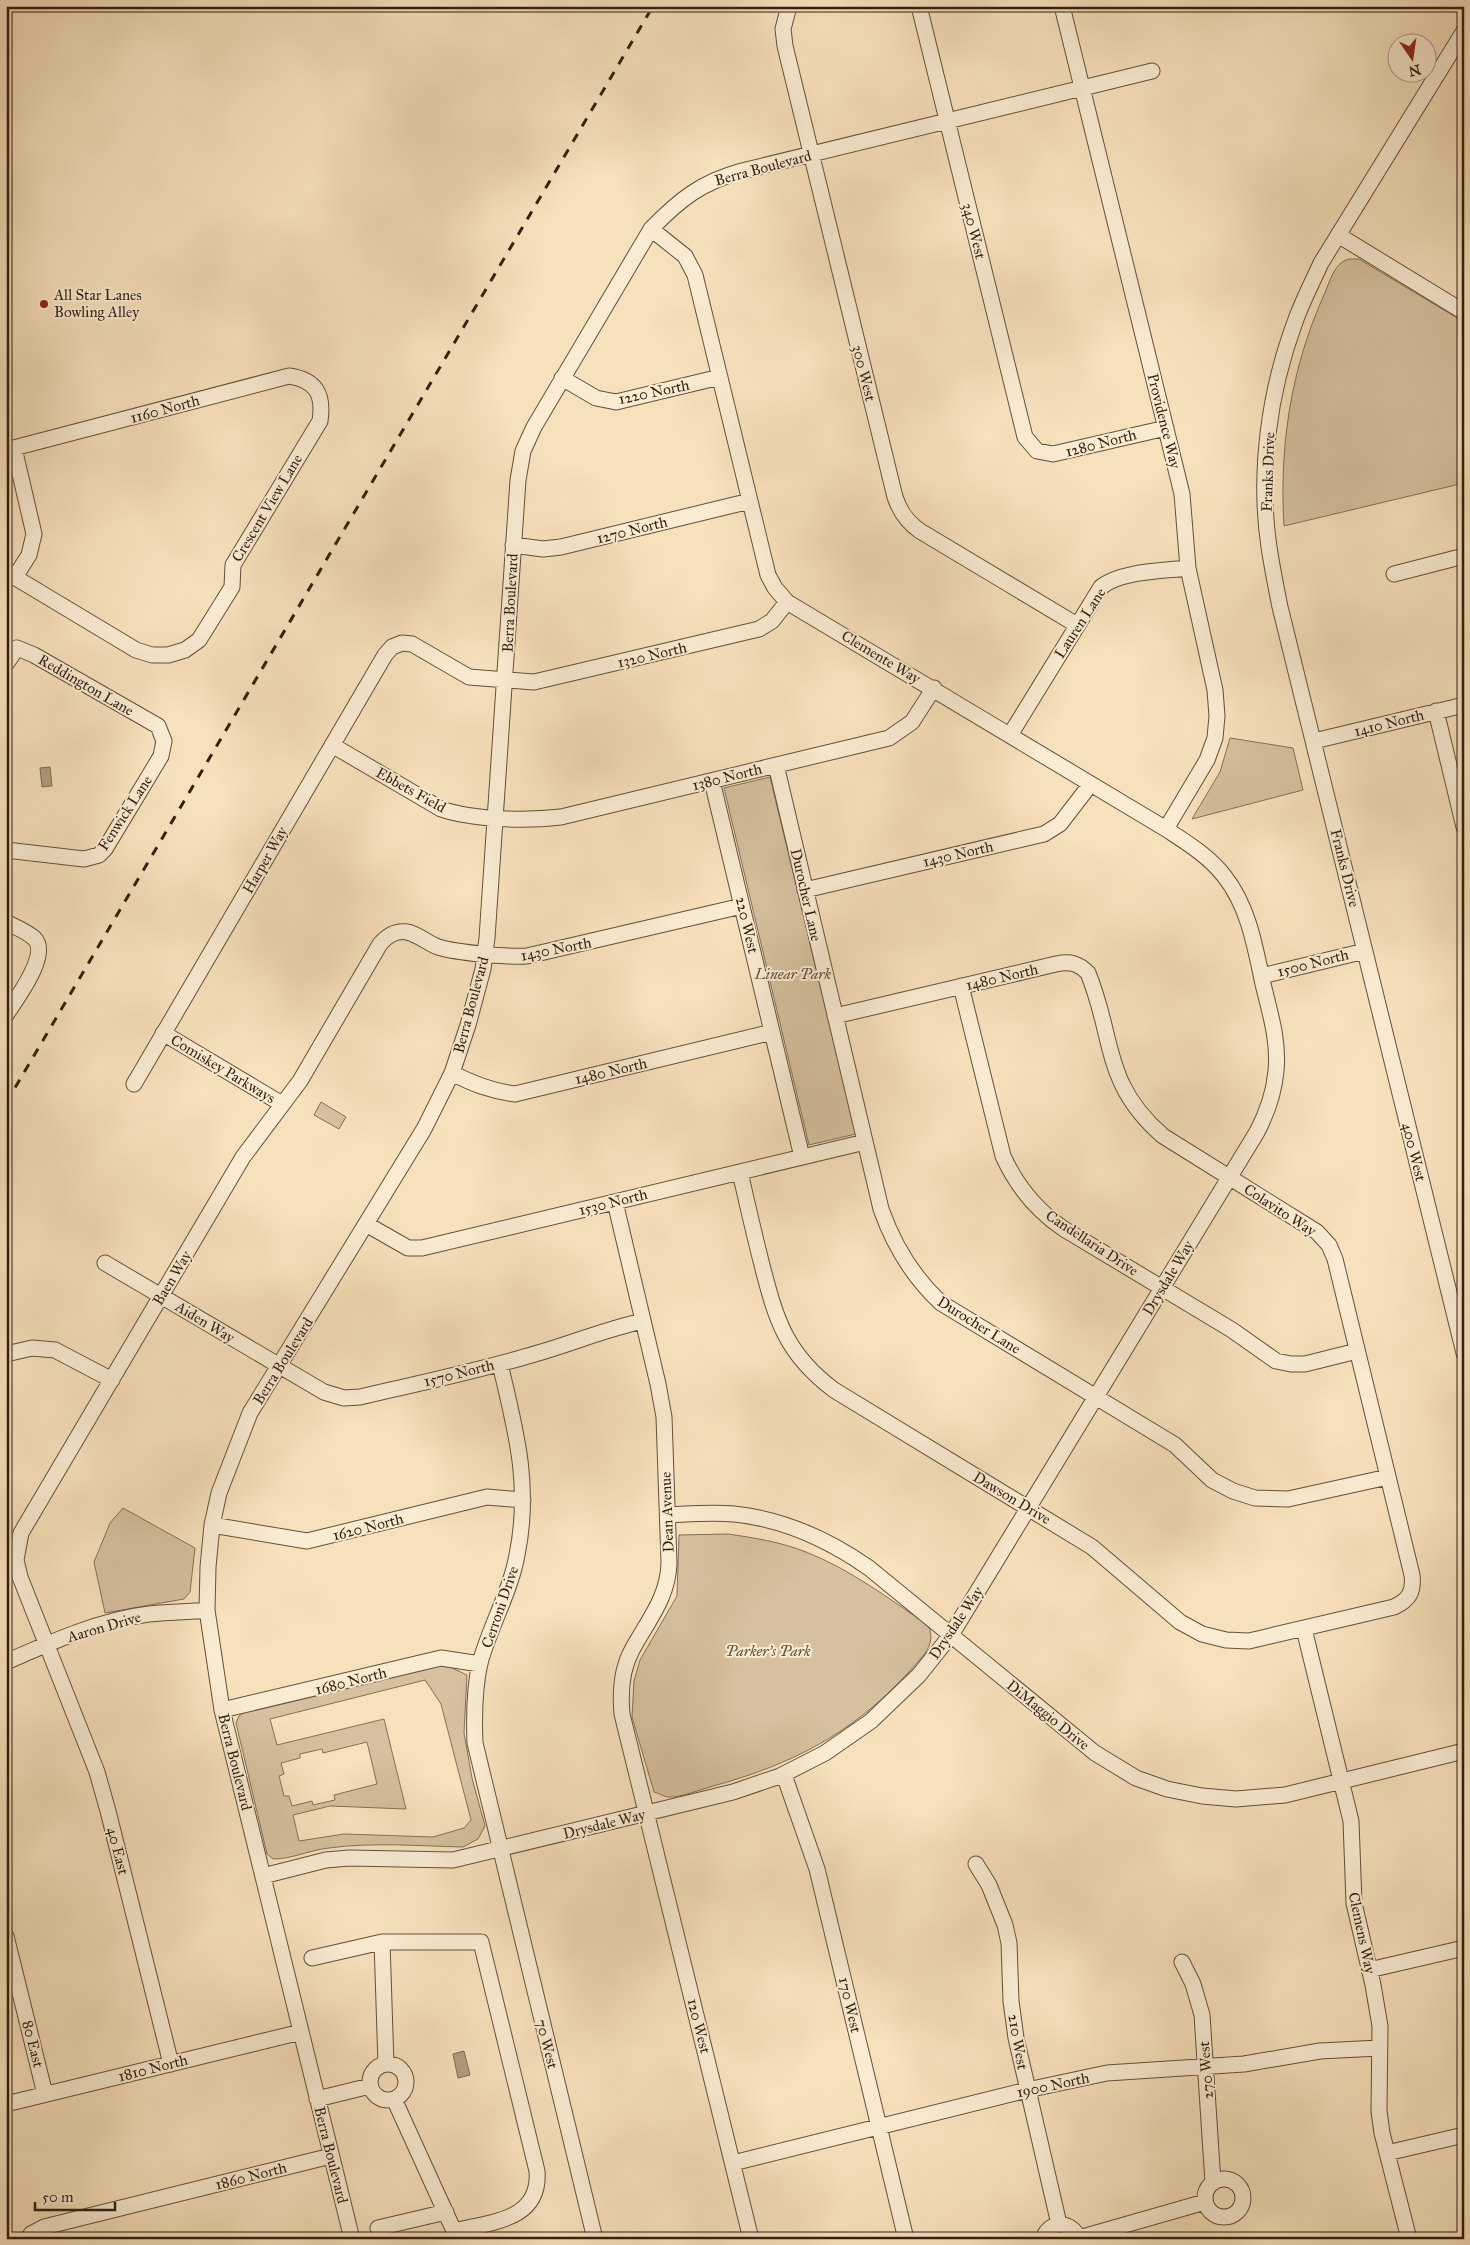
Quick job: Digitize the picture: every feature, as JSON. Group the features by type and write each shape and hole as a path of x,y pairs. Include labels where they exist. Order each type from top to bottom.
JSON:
{"street":[{"name":"300 West","path":"790,6 783,29 785,46 895,497 900,510 908,521 920,531 1077,624"},
{"name":"340 West","path":"919,6 1023,432 1028,443 1037,451"},
{"name":"Providence Way","path":"1062,6 1182,494 1188,568 1215,690 1217,726 1207,760 1166,829"},
{"name":"Franks Drive","path":"1365,951 1272,569 1266,522 1266,475 1274,398 1295,322 1320,263 1464,32"},
{"name":"Berra Boulevard","path":"352,2239 222,1710 207,1610 207,1574 212,1525 219,1493 250,1413 424,1129 452,1073 468,1025 485,953 496,817 513,545 518,480 523,451 534,427 562,378 651,229 684,198 711,181 742,171 1152,71"},
{"name":"Clemente Way","path":"651,229 679,250 693,268 768,575 775,588 787,602 934,688 1090,785 1166,829 1206,856 1230,884 1246,914 1262,976"},
{"path":"1338,235 1464,312"},
{"name":"1160 North","path":"10,449 289,376 302,378 312,384 319,393"},
{"name":"1220 North","path":"562,378 596,398 616,402 720,377"},
{"name":"Crescent View Lane","path":"11,575 144,653 168,655 192,646 199,640 232,587 233,565 320,421 322,407 319,393"},
{"name":"1280 North","path":"1037,451 1058,454 1166,428"},
{"path":"10,449 34,534 30,555 11,575"},
{"name":"1270 North","path":"513,545 543,548 561,547 750,501"},
{"path":"1394,574 1464,556"},
{"name":"Lauren Lane","path":"1010,735 1097,591 1111,580 1123,576 1188,568"},
{"name":"1320 North","path":"402,644 412,644 468,677 543,681 759,630 772,621 787,602"},
{"name":"Harper Way","path":"134,1084 386,655 392,647 402,644"},
{"name":"Reddington Lane","path":"6,664 17,648 34,654 158,726 164,741"},
{"name":"1380 North","path":"496,817 541,820 562,817 880,740 898,734 912,722 934,688"},
{"name":"1410 North","path":"1314,741 1464,705"},
{"path":"1436,712 1464,828"},
{"name":"Fenwick Lane","path":"6,850 84,859 99,855 105,849 161,756 164,741"},
{"name":"Ebbets Field","path":"332,745 441,809 456,814 496,817"},
{"name":"Durocher Lane","path":"776,766 881,1209 891,1236 905,1261 922,1284 941,1303 1175,1445 1212,1480 1244,1495 1266,1499 1288,1499 1388,1477"},
{"name":"220 West","path":"712,781 802,1157"},
{"name":"1430 North","path":"805,890 1044,834 1060,824 1090,785"},
{"name":"1430 North","path":"397,932 414,934 440,948 513,957 544,954 742,906"},
{"path":"6,922 35,939 40,951 37,963 6,1015"},
{"name":"Baen Way","path":"46,1645 17,1569 18,1542 21,1534 243,1157 300,1081 380,944 386,937 397,932"},
{"name":"1500 North","path":"1262,976 1365,951"},
{"name":"400 West","path":"1365,951 1464,1353"},
{"name":"1480 North","path":"835,1016 1056,964 1069,962 1081,966"},
{"name":"Colavito Way","path":"1081,966 1088,973 1092,983 1116,1072 1132,1103 1144,1118 1163,1136 1317,1232 1329,1244 1335,1259 1412,1575 1414,1586 1410,1596"},
{"name":"Drysdale Way","path":"263,1876 326,1860 349,1858 453,1860 647,1814 733,1792 784,1774 841,1743 871,1721 919,1675 951,1636 1230,1178 1262,1121 1274,1085 1276,1044 1262,976"},
{"name":"Candellaria Drive","path":"961,986 999,1143 1016,1180 1032,1202 1053,1221 1232,1330 1276,1361 1305,1364 1357,1351"},
{"name":"1480 North","path":"452,1073 494,1091 515,1094 772,1032"},
{"name":"Comiskey Parkways","path":"163,1033 282,1104"},
{"name":"1530 North","path":"366,1224 408,1248 422,1248 865,1142"},
{"name":"Dawson Drive","path":"740,1172 774,1313 789,1343 805,1364 834,1390 1092,1547 1180,1622 1202,1634 1226,1640 1249,1641 1394,1607 1404,1603 1410,1596"},
{"name":"Dean Avenue","path":"614,1202 664,1417 669,1563 666,1589 656,1611 627,1660 621,1691 622,1714 647,1814"},
{"name":"Aiden Way","path":"105,1263 280,1366"},
{"name":"1570 North","path":"280,1366 324,1392 336,1397 352,1398 500,1364 539,1353 605,1330 643,1321"},
{"path":"6,1354 32,1348 54,1350 112,1380"},
{"name":"Cerroni Drive","path":"500,1364 521,1458 523,1500 521,1532 510,1585 480,1664 476,1697 475,1743 500,1849"},
{"name":"1620 North","path":"212,1525 307,1541 487,1498 523,1500"},
{"name":"DiMaggio Drive","path":"668,1515 717,1513 745,1516 773,1522 814,1536 838,1548 869,1568 1095,1754 1122,1770 1151,1783 1193,1795 1236,1799 1285,1794 1464,1751"},
{"name":"Aaron Drive","path":"6,1662 104,1624 148,1614 207,1610"},
{"name":"Clemens Way","path":"1304,1629 1351,1821 1354,1903 1380,2026 1379,2111 1387,2153 1409,2239"},
{"name":"40 East","path":"46,1645 99,1780 170,2064"},
{"name":"1680 North","path":"222,1710 441,1658 480,1664"},
{"name":"170 West","path":"784,1774 817,1869 906,2239"},
{"name":"120 West","path":"647,1814 751,2239"},
{"name":"70 West","path":"500,1849 595,2239"},
{"name":"210 West","path":"976,1864 989,1885 1005,1925 1009,1943 1013,2021 1058,2224"},
{"name":"80 East","path":"6,1936 45,2094"},
{"path":"312,1958 382,1942 481,1942 538,2179 531,2200 520,2212 506,2219 453,2235 446,2212 394,2099"},
{"path":"382,1942 386,2064"},
{"path":"1369,1970 1464,1948"},
{"name":"270 West","path":"1182,1962 1193,1984 1202,2014 1213,2182"},
{"name":"1810 North","path":"6,2104 301,2032"},
{"name":"1900 North","path":"733,2163 1027,2090 1107,2073 1252,2063 1320,2051 1379,2048"},
{"path":"386,2064 400,2068 406,2082 405,2089 394,2099 386,2100 379,2098 370,2086 373,2071 386,2064"},
{"path":"317,2099 370,2086"},
{"path":"1387,2153 1464,2135"},
{"name":"1860 North","path":"28,2239 31,2234 44,2227 332,2156"},
{"path":"1225,2179 1236,2184 1242,2194 1241,2206 1233,2215 1222,2218 1210,2213 1205,2202 1206,2191 1213,2182 1225,2179"},
{"path":"1043,2239 1048,2229 1058,2224 1074,2229 1078,2238 1205,2202"},
{"path":"378,2228 446,2212"}],"green space":[{"path":"1349,259 1359,259 1464,322 1464,483 1284,526 1283,496 1286,437 1296,379 1303,351 1331,279 1336,268"},
{"path":"1230,738 1293,748 1303,790 1192,819 1220,772"},
{"name":"Linear Park","path":"770,777 856,1134 809,1145 724,788"},
{"path":"321,1102 346,1117 339,1129 314,1115"},
{"path":"123,1508 195,1548 190,1592 184,1599 105,1613 94,1562 110,1523"},
{"name":"Parker's Park","path":"728,1534 787,1546 806,1552 838,1567 869,1585 928,1625 931,1639 922,1657 908,1673 887,1694 843,1730 794,1757 769,1768 684,1795 667,1797 654,1792 632,1717 634,1681 640,1660 677,1596 679,1535"},
{"path":"436,1666 450,1667 467,1675 464,1733 472,1778 485,1826 478,1839 463,1847 346,1846 273,1859 267,1854 236,1723 239,1716 245,1712","holes":["425,1680 441,1704 471,1820 464,1828 433,1837 344,1834 299,1841 293,1815 330,1806 406,1809 384,1719 277,1745 270,1719","367,1742 377,1784 334,1795 335,1800 313,1805 312,1801 292,1806 289,1796 284,1796 279,1776 284,1774 281,1763 300,1758 300,1754 322,1749 323,1753"]}],"shaded area":[{"path":"50,767 52,786 42,787 40,768"},
{"path":"464,2051 470,2075 458,2078 453,2054"}],"railway":[{"path":"6,1103 653,6"}],"place":[{"name":"All Star Lanes Bowling Alley","path":"44,304"}]}
